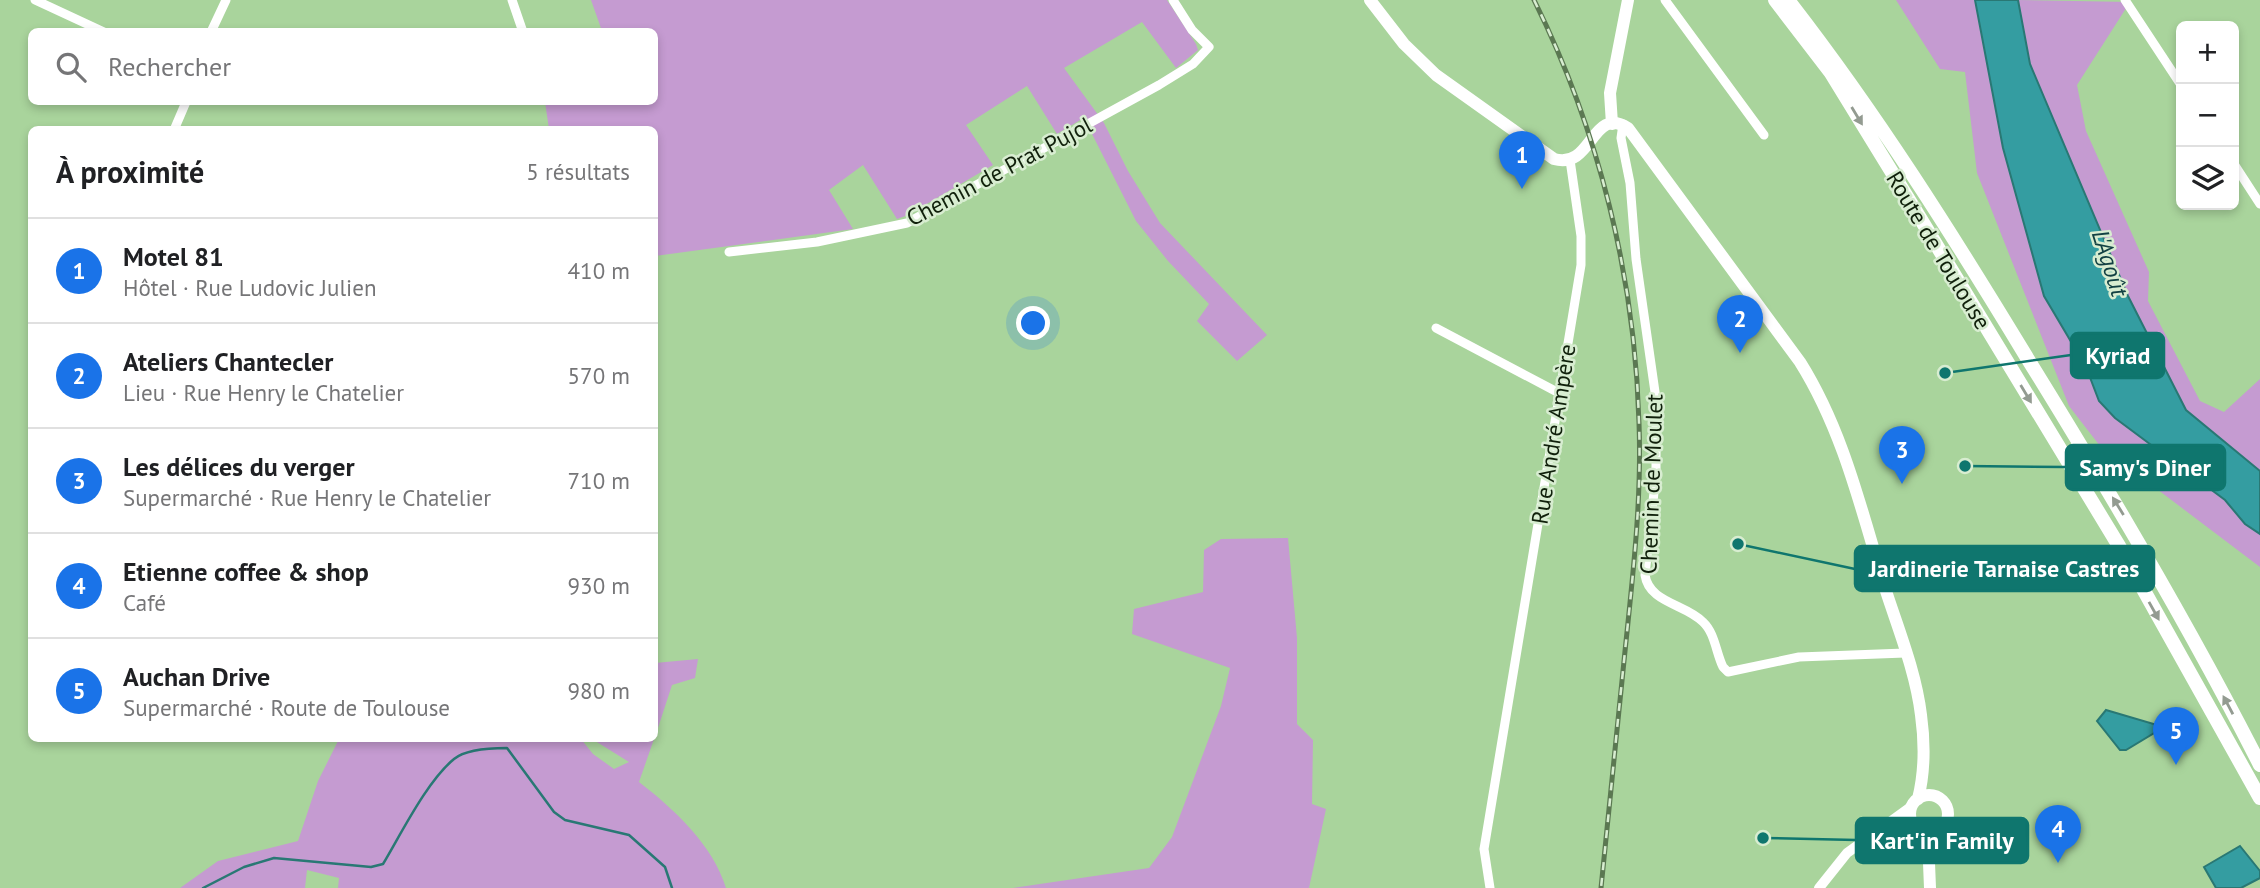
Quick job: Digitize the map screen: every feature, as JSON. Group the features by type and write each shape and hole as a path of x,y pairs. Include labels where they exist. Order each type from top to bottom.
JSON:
{"main road":[{"path":"1370,0 1406,47 1436,75 1550,156 1570,160 1583,153 1598,130 1617,124"},
{"path":"1628,0 1609,93 1617,124 1635,134 1818,390 1843,450 1921,713 1924,766 1910,816 1929,863 1930,888"},
{"name":"Route de Toulouse","path":"1775,0 1831,73 1920,218 2119,547 2260,797"},
{"name":"Route de Toulouse","path":"1788,0 1839,65 1964,254 2136,534 2260,765"},
{"path":"1924,766 1948,814 1929,863"},
{"path":"1915,802 1929,795 1939,798"},
{"path":"1917,828 1930,833 1940,830"}],"street":[{"path":"35,0 95,28"},
{"path":"213,28 226,0"},
{"path":"512,0 522,28"},
{"name":"Chemin de Prat Pujol","path":"729,252 817,242 907,223 1159,85 1193,64 1209,47 1192,30 1173,0"},
{"path":"1665,0 1764,135"},
{"path":"2125,0 2180,84"},
{"path":"176,126 185,105"},
{"name":"Chemin de Moulet","path":"1617,124 1631,191 1636,259 1656,399 1656,474 1645,575 1647,584 1659,596 1706,624 1723,667 1728,672 1799,657 1905,653"},
{"name":"Rue André Ampère","path":"1490,888 1484,849 1581,265 1581,236 1570,160"},
{"path":"2239,172 2260,204"},
{"path":"1436,328 1559,393"},
{"path":"1819,888 1847,853 1889,825 1915,802"},
{"path":"1889,825 1917,828"}],"shaded area":[{"path":"591,0 1167,0 1198,50 1176,68 1142,22 1064,68 1104,123 1128,171 1160,223 1267,335 1237,361 1197,321 1209,304 1168,261 1136,221 1089,128 1082,119 1057,134 1027,86 966,125 993,165 908,215 897,219 863,165 829,190 853,229 658,256 658,126 549,126 545,105 658,105 658,28 601,28"},
{"path":"1896,0 1975,0 2003,148 2044,296 2086,367 2099,401 2115,418 2225,500 2245,524 2260,534 2260,567 2100,446 2069,406 1977,173 1965,72 1940,69"},
{"path":"2018,0 2130,2 2077,85 2086,131 2149,272 2148,301 2200,401 2224,412 2260,379 2260,471 2186,410 2128,296 2030,64"},
{"path":"1288,538 1297,638 1297,724 1313,740 1312,804 1326,809 1309,888 1013,888 1149,868 1172,837 1221,706 1230,668 1132,634 1134,609 1203,592 1204,550 1221,539"},
{"path":"698,659 695,678 672,685 658,728 658,663"},
{"path":"338,742 583,742 593,754 614,769 629,762 597,742 653,742 639,782 691,829 712,857 726,888 338,888 339,878 307,870 305,888 180,888 218,861 298,841 318,781"}],"water":[{"name":"L'Agoût","path":"1975,0 2018,0 2030,64 2128,296 2186,410 2260,471 2260,534 2245,524 2225,500 2115,418 2099,401 2086,367 2044,296 2003,148"},
{"path":"2106,710 2164,727 2126,750 2120,750 2097,721"},
{"path":"2240,846 2260,871 2260,878 2241,888 2216,888 2204,867"}],"waterway":[{"path":"203,888 244,867 274,858 371,867 383,864 424,794 454,759 472,751 507,748 554,812 565,820 629,835 665,867 672,888"}],"railway":[{"path":"1534,0 1557,50 1595,153 1621,260 1636,368 1640,453 1638,513 1601,888"}],"place":[{"name":"Motel 81","path":"1522,189"},
{"name":"Ateliers Chantecler","path":"1740,353"},
{"name":"Kyriad","path":"1945,373"},
{"name":"Samy's Diner","path":"1965,466"},
{"name":"Les délices du verger","path":"1902,484"},
{"name":"Jardinerie Tarnaise Castres","path":"1738,544"},
{"name":"Auchan Drive","path":"2176,765"},
{"name":"Kart'in Family","path":"1763,838"},
{"name":"Etienne coffee & shop","path":"2058,863"}]}
